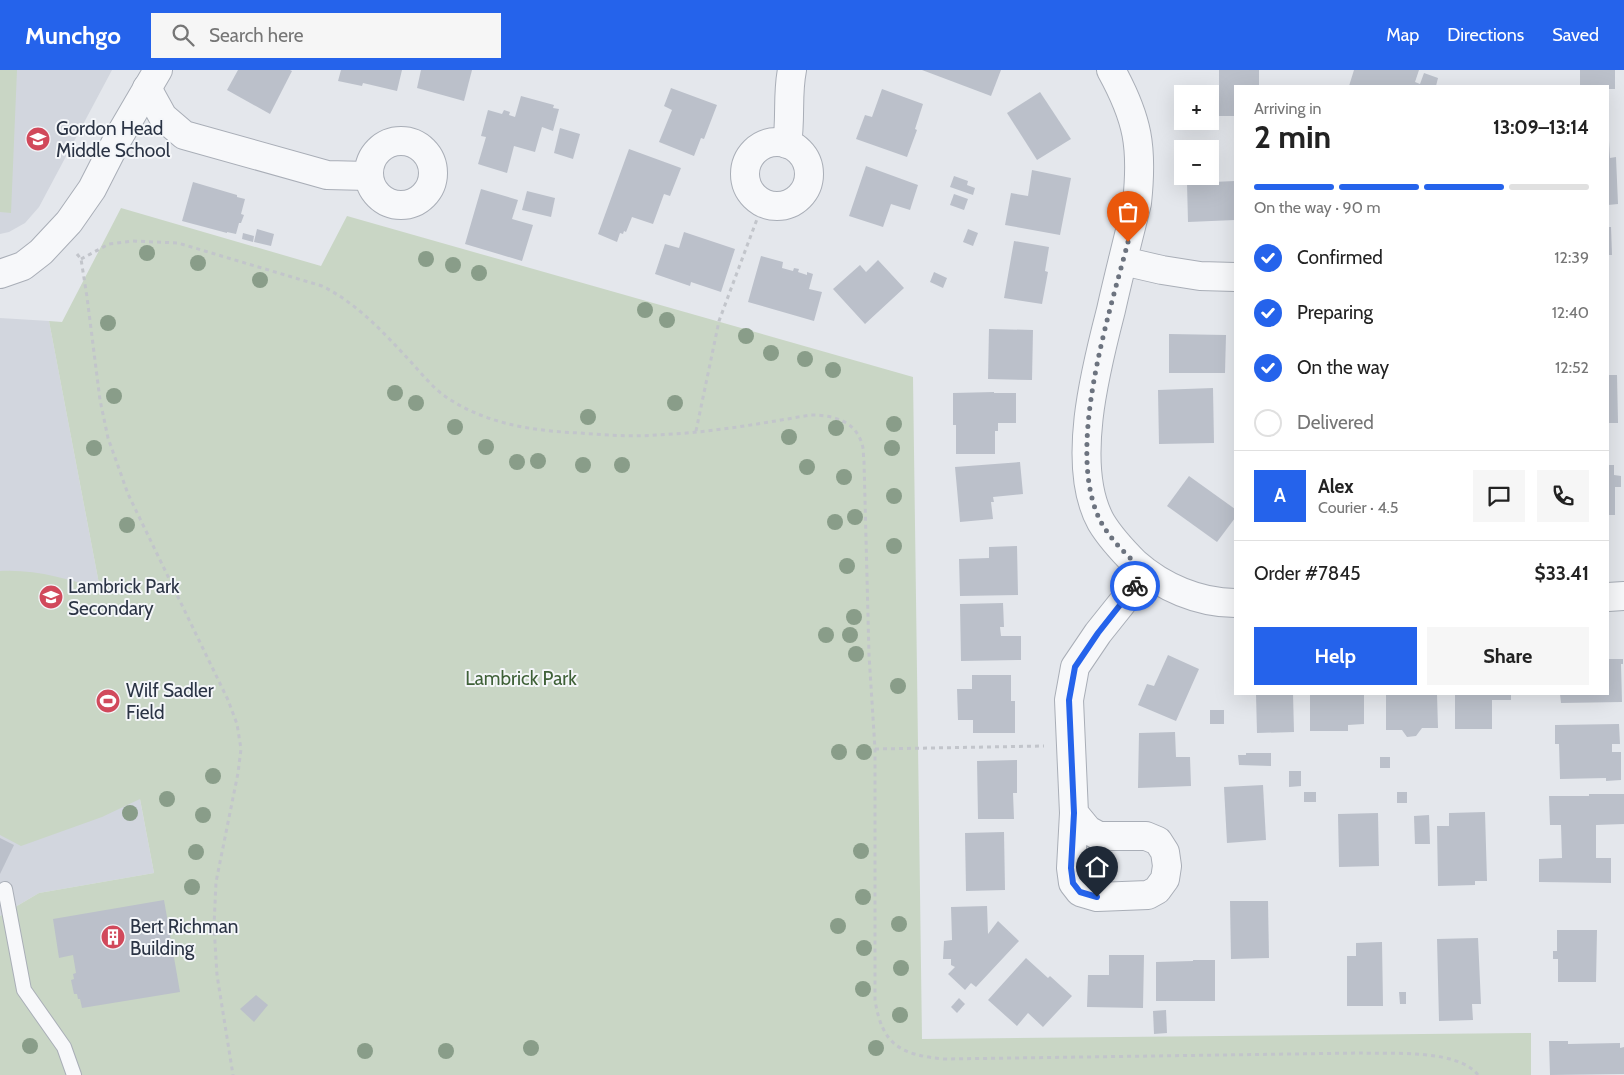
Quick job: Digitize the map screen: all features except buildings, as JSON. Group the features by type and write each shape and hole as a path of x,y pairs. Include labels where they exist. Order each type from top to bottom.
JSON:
{"street":[{"path":"787,144 792,70"},
{"path":"1111,70 1125,96 1135,123 1140,150 1140,177 1137,203 1094,379 1088,425 1088,472 1092,497 1101,521 1125,553 1146,573 1180,592 1221,603 1234,603"},
{"path":"153,79 163,117 184,135 326,175 368,176"},
{"path":"0,274 23,266 41,252 62,230 92,190 117,140 153,79"},
{"path":"777,142 796,148 804,156 808,166 807,186 793,202 784,206 773,206 763,203 754,197 746,183 745,167 749,157 766,144 777,142"},
{"path":"1123,261 1200,276 1234,277"},
{"path":"1074,813 1069,700 1075,667 1098,633 1146,573"},
{"path":"1609,596 1624,596"}],"lane":[{"path":"5,889 24,990 64,1047 74,1075"}],"path":[{"path":"696,431 719,321 763,203"},
{"path":"62,230 81,259 88,297 100,400 108,438 128,494 228,700 237,724 241,749 216,882 214,926 217,975 233,1075"},
{"path":"81,259 109,244 133,241 178,243 322,286 352,304 384,332 444,396 464,408 494,421 529,428 620,436 696,431 810,415 826,415 842,419 855,430 862,444 864,461 869,655 875,749 875,1000 878,1018 884,1033 893,1043 905,1051 921,1057 944,1059 1360,1053 1450,1058 1465,1064 1478,1075"},
{"path":"875,749 1070,746"}],"shaded area":[{"name":"Gordon Head Middle School","path":"0,70 112,70 39,207 25,223 9,232 0,234"},
{"name":"Lambrick Park Secondary","path":"0,318 49,321 154,873 39,893 0,916"}],"green space":[{"path":"0,70 17,70 11,213 0,212"},
{"name":"Lambrick Park","path":"121,208 321,266 347,216 913,377 922,1039 1531,1033 1531,1075 0,1075 0,916 39,893 154,873 140,799 102,817 21,846 0,835 0,571 39,573 64,578 100,589 49,321 62,322"}],"way so far":[{"path":"1128,242 1094,379 1087,449 1092,497 1101,521 1112,538 1146,573 1135,586"}],"place":[{"name":"Gordon Head Middle School","path":"38,139"},
{"name":"Lambrick Park Secondary","path":"51,597"},
{"name":"Wilf Sadler Field","path":"108,701"},
{"name":"Bert Richman Building","path":"113,937"}],"route":[{"path":"1097,897 1080,892 1073,883 1071,868 1074,813 1069,700 1075,667 1098,633 1135,586"}]}
